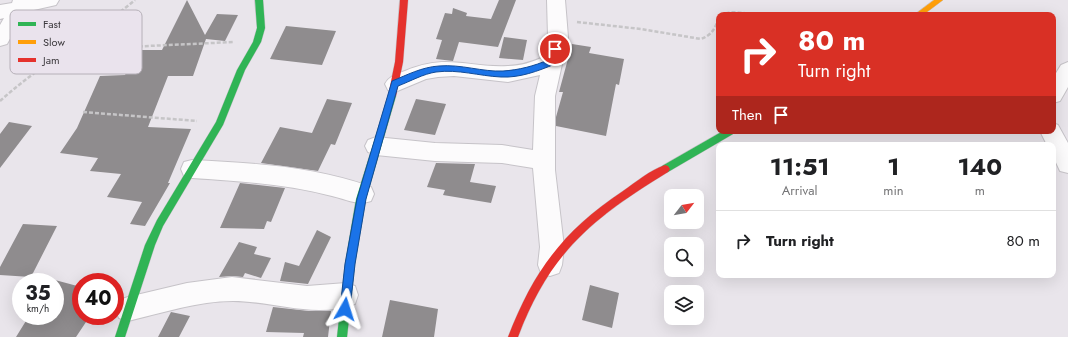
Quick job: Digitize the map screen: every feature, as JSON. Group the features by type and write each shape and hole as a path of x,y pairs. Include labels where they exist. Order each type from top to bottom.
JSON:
{"street":[{"path":"0,12 20,4 50,0"},
{"path":"120,337 150,245 160,223 220,123 241,70 257,42 261,28 259,0"},
{"path":"342,337 346,295 355,234 363,194 395,84 399,62 404,0"},
{"path":"922,12 940,0"},
{"path":"550,265 552,246 546,198 544,160 545,96 558,37 557,10"},
{"path":"0,39 10,25"},
{"path":"395,84 426,71 438,69 453,68 502,74 529,71 552,62"},
{"path":"1056,90 1068,70"},
{"path":"513,337 541,276 562,247 597,213 725,134"},
{"path":"1053,134 1068,164"},
{"path":"376,146 435,152 502,154 544,160"},
{"path":"192,169 256,173 323,184 363,194"},
{"path":"128,309 215,291 245,289 311,299 326,299 346,295"}],"path":[{"path":"122,10 135,0"},
{"path":"557,10 698,39 710,36 713,31 716,17"},
{"path":"723,12 733,10 741,12"},
{"path":"142,46 257,42"},
{"path":"0,102 17,85 33,74"},
{"path":"83,112 220,123"}],"building":[{"path":"187,0 205,35 217,14 238,15 225,41 206,39 193,76 168,76 148,127 191,129 168,183 170,183 145,226 130,224 142,202 107,197 121,174 90,171 98,158 60,153 77,128 100,76 142,74 142,50 162,50"},
{"path":"499,0 516,0 498,47 459,42 453,61 436,59 442,40 436,39 445,13 452,14 453,8 467,13 466,16 491,19"},
{"path":"286,26 336,31 322,65 270,59"},
{"path":"504,37 527,40 523,60 499,58"},
{"path":"572,44 591,47 589,53 624,59 619,85 616,84 606,136 556,126 556,117 563,92 559,92"},
{"path":"327,99 352,103 335,145 331,144 318,171 261,163 280,127 312,133"},
{"path":"416,99 446,104 435,135 404,130"},
{"path":"9,122 32,126 0,168 0,134"},
{"path":"436,163 475,164 470,182 496,186 491,203 443,195 445,190 427,187"},
{"path":"240,183 285,188 271,222 267,221 264,229 220,228"},
{"path":"23,224 57,226 33,273 12,273 12,276 0,275 0,267"},
{"path":"317,230 331,237 308,284 280,281 285,262 299,266"},
{"path":"239,242 257,247 254,254 271,258 261,278 245,273 243,277 219,277"},
{"path":"64,282 72,285 72,325 84,325 76,337 16,337 23,325 64,325"},
{"path":"590,285 619,293 612,328 582,320"},
{"path":"390,300 438,309 434,337 382,337"},
{"path":"273,307 309,311 331,311 328,337 303,337 304,333 266,332"},
{"path":"171,312 190,316 179,337 158,337"}],"traffic: fast":[{"path":"120,337 150,245 160,223 220,123 241,70 257,42 261,28 259,0"},
{"path":"342,337 350,264 361,199 392,96"},
{"path":"665,169 725,134"}],"traffic: slow":[{"path":"922,12 939,0"}],"traffic: jam":[{"path":"392,96 399,62 404,0"},
{"path":"513,337 532,293 558,252 600,212 632,189 665,169"}],"route":[{"path":"345,309 350,264 361,199 395,84 426,71 438,69 453,68 502,74 529,71 552,62 555,49"}]}
